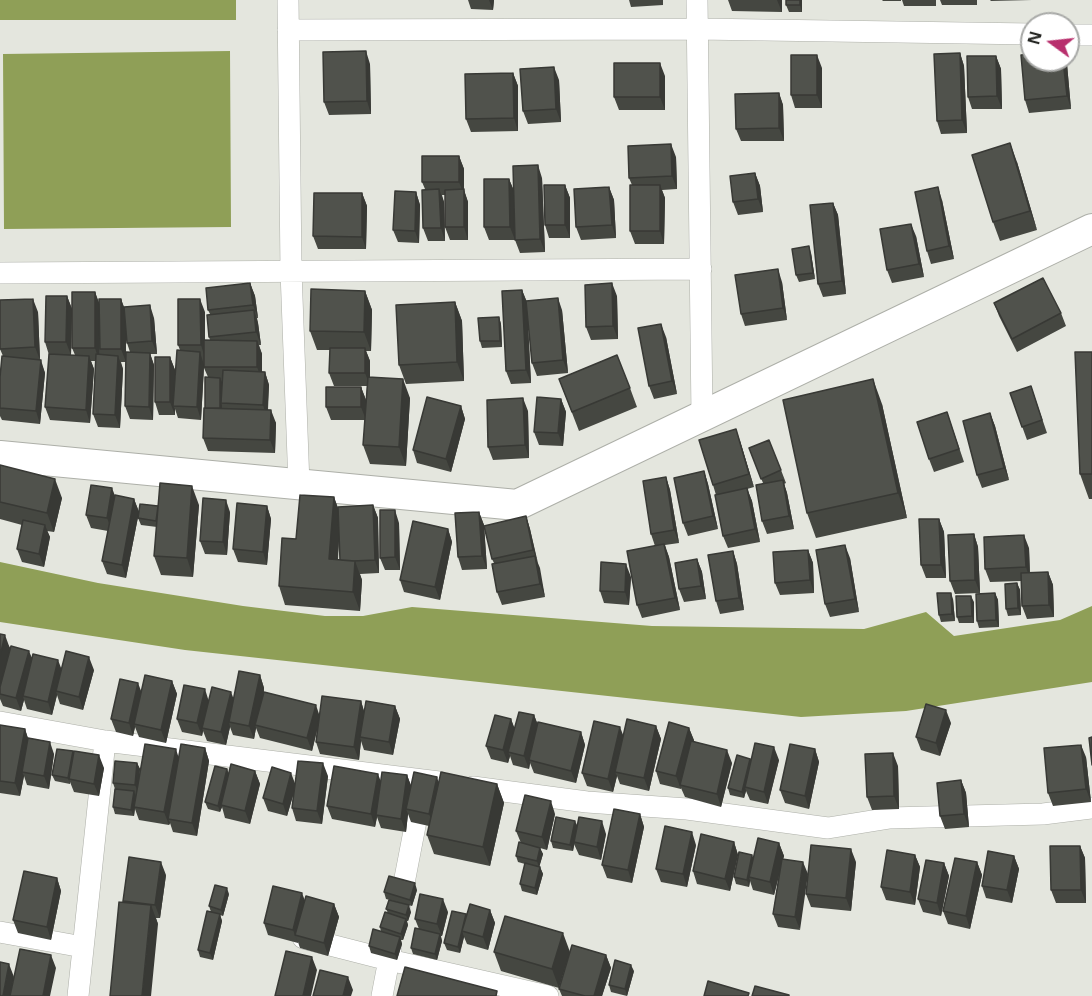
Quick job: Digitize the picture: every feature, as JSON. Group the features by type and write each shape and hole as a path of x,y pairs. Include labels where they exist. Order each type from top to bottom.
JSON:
{"street":[{"path":"288,0 291,271 299,484"},
{"path":"697,0 702,416"},
{"path":"288,30 698,29 1020,34"},
{"path":"0,456 517,505 1092,229"},
{"path":"0,273 701,269"},
{"path":"0,722 105,741 587,802 687,809 828,828 890,818 1043,814 1092,808"},
{"path":"78,996 105,741"},
{"path":"382,996 424,780"},
{"path":"0,932 83,947"},
{"path":"281,932 389,960 548,996"}],"shaded area":[{"path":"0,0 236,0 236,20 0,20"},
{"path":"230,51 231,227 4,229 3,54"},
{"path":"0,562 98,583 243,606 325,616 363,616 412,607 652,626 864,629 926,612 954,636 1060,620 1092,606 1092,682 906,711 801,717 185,650 0,622"}],"building":[{"path":"786,0 800,0 800,5 786,5"},
{"path":"366,51 367,101 324,102 323,52"},
{"path":"960,53 962,120 937,121 934,54"},
{"path":"791,55 817,55 817,95 791,95"},
{"path":"967,56 996,56 997,96 968,97"},
{"path":"614,63 660,63 660,97 614,97"},
{"path":"554,67 556,109 523,111 520,69"},
{"path":"1023,72 1064,72 1067,96 1025,100"},
{"path":"513,73 514,118 466,119 465,74"},
{"path":"779,93 779,128 736,129 735,94"},
{"path":"1010,143 1030,211 993,222 972,155"},
{"path":"671,144 672,176 629,178 628,146"},
{"path":"422,156 459,156 459,182 422,182"},
{"path":"538,165 540,239 515,240 513,166"},
{"path":"755,173 758,199 733,202 730,176"},
{"path":"484,179 509,179 510,227 484,227"},
{"path":"544,185 565,185 565,225 545,225"},
{"path":"630,185 660,185 660,231 630,231"},
{"path":"609,187 612,225 576,227 574,189"},
{"path":"938,187 949,246 927,251 915,192"},
{"path":"439,189 441,228 423,228 422,190"},
{"path":"464,189 464,227 445,227 445,190"},
{"path":"395,191 416,192 415,231 393,230"},
{"path":"314,193 362,193 362,237 313,236"},
{"path":"833,203 842,281 818,284 810,205"},
{"path":"911,224 919,264 887,270 880,229"},
{"path":"809,246 813,273 796,275 792,249"},
{"path":"778,269 783,308 741,314 735,275"},
{"path":"1043,278 1061,313 1012,339 994,303"},
{"path":"250,283 253,305 208,310 206,288"},
{"path":"612,283 613,326 586,327 585,285"},
{"path":"311,289 365,291 364,332 310,331"},
{"path":"522,290 526,370 506,371 502,291"},
{"path":"72,292 95,292 95,348 72,348"},
{"path":"46,296 67,296 66,342 45,342"},
{"path":"558,298 563,360 532,363 526,301"},
{"path":"33,299 35,347 0,349 0,300"},
{"path":"99,299 121,299 121,349 100,349"},
{"path":"178,299 200,299 201,345 178,345"},
{"path":"455,302 457,362 399,365 396,305"},
{"path":"150,305 152,341 127,343 124,307"},
{"path":"254,310 256,332 209,337 207,315"},
{"path":"499,317 500,341 480,341 478,318"},
{"path":"661,324 672,381 649,386 638,328"},
{"path":"204,340 257,341 257,367 204,367"},
{"path":"330,348 365,348 365,373 329,373"},
{"path":"177,350 200,352 197,407 173,406"},
{"path":"126,352 150,353 149,407 125,406"},
{"path":"1075,352 1092,352 1092,474 1080,474"},
{"path":"49,354 89,356 86,410 45,407"},
{"path":"96,354 118,356 115,415 93,414"},
{"path":"617,355 630,388 572,412 559,379"},
{"path":"2,356 41,360 36,411 0,408"},
{"path":"155,357 170,357 170,402 155,402"},
{"path":"223,370 265,372 263,405 221,403"},
{"path":"205,377 220,378 220,408 205,408"},
{"path":"368,377 403,379 399,447 363,445"},
{"path":"873,379 898,493 807,513 783,400"},
{"path":"1031,386 1042,420 1022,427 1010,393"},
{"path":"326,387 361,387 361,407 326,407"},
{"path":"427,397 461,406 446,459 413,450"},
{"path":"537,397 561,399 558,433 534,432"},
{"path":"523,398 525,445 488,447 487,400"},
{"path":"204,408 271,410 270,440 203,438"},
{"path":"947,412 959,449 929,459 917,422"},
{"path":"990,413 1004,468 977,475 963,421"},
{"path":"736,429 749,474 713,485 699,440"},
{"path":"769,440 781,470 761,479 749,448"},
{"path":"0,465 55,479 47,513 0,502"},
{"path":"704,471 713,516 683,523 674,478"},
{"path":"666,477 674,530 651,534 643,481"},
{"path":"783,480 789,516 762,521 756,485"},
{"path":"160,483 192,486 187,558 154,556"},
{"path":"91,485 112,488 107,518 86,515"},
{"path":"747,488 755,529 723,536 715,495"},
{"path":"115,495 134,499 122,565 102,561"},
{"path":"300,495 334,497 329,559 355,561 353,592 279,586 282,538 296,539"},
{"path":"203,498 226,500 223,542 200,541"},
{"path":"237,503 267,506 263,552 233,549"},
{"path":"140,504 158,506 156,521 138,518"},
{"path":"373,505 375,560 340,560 338,507"},
{"path":"380,510 395,510 395,557 380,558"},
{"path":"479,512 482,556 458,557 455,513"},
{"path":"526,516 533,550 492,559 484,526"},
{"path":"919,519 939,519 941,565 921,565"},
{"path":"23,520 45,525 39,554 17,549"},
{"path":"413,521 448,529 435,587 400,580"},
{"path":"974,534 975,580 950,581 948,535"},
{"path":"1024,535 1026,567 985,569 984,537"},
{"path":"664,544 675,598 637,605 627,551"},
{"path":"845,545 855,599 825,604 816,550"},
{"path":"808,550 810,580 775,583 773,552"},
{"path":"733,551 739,598 716,601 708,555"},
{"path":"535,556 540,584 497,592 492,564"},
{"path":"697,559 701,586 679,589 675,563"},
{"path":"601,562 626,564 625,592 600,591"},
{"path":"1048,572 1049,605 1022,606 1021,573"},
{"path":"1017,583 1018,608 1006,609 1005,584"},
{"path":"937,593 951,593 952,614 939,615"},
{"path":"995,593 996,620 977,621 976,594"},
{"path":"956,596 971,596 972,616 957,617"},
{"path":"0,634 5,635 0,656"},
{"path":"11,646 29,651 16,698 0,694"},
{"path":"66,651 89,657 79,697 56,691"},
{"path":"33,654 58,660 48,702 23,696"},
{"path":"239,671 260,675 249,726 229,722"},
{"path":"145,675 172,681 161,730 134,724"},
{"path":"120,679 138,683 129,723 111,719"},
{"path":"184,685 205,689 197,723 177,719"},
{"path":"212,687 231,692 221,732 202,728"},
{"path":"264,692 316,705 307,738 255,725"},
{"path":"322,696 361,701 354,747 316,742"},
{"path":"366,701 395,706 389,742 360,737"},
{"path":"926,704 946,710 936,743 916,737"},
{"path":"519,712 534,715 524,756 508,752"},
{"path":"495,715 511,719 503,750 486,746"},
{"path":"627,719 656,726 644,778 615,772"},
{"path":"594,721 620,727 608,779 582,773"},
{"path":"538,722 581,732 571,771 529,760"},
{"path":"669,722 689,728 676,776 656,771"},
{"path":"0,725 25,729 15,783 0,781"},
{"path":"1092,737 1092,765 1089,738"},
{"path":"28,738 50,742 44,776 22,772"},
{"path":"691,741 727,750 717,794 680,785"},
{"path":"755,743 774,747 764,792 745,787"},
{"path":"145,744 176,749 164,812 134,807"},
{"path":"181,744 205,748 192,823 168,819"},
{"path":"790,744 815,749 805,796 780,790"},
{"path":"1081,745 1086,789 1048,793 1044,748"},
{"path":"57,749 73,751 68,778 52,775"},
{"path":"74,751 99,755 94,784 69,779"},
{"path":"893,753 894,796 867,797 865,754"},
{"path":"737,755 750,759 742,792 728,788"},
{"path":"115,761 137,763 135,785 113,783"},
{"path":"298,761 323,763 317,811 292,808"},
{"path":"231,764 255,771 245,811 221,805"},
{"path":"215,766 227,769 218,806 205,802"},
{"path":"334,766 378,774 371,814 327,806"},
{"path":"272,767 291,773 283,804 263,798"},
{"path":"382,772 407,775 401,819 376,815"},
{"path":"414,772 437,777 429,814 406,809"},
{"path":"441,772 497,784 483,847 427,835"},
{"path":"961,780 964,814 940,816 937,783"},
{"path":"115,789 134,791 131,810 113,807"},
{"path":"525,795 551,801 542,837 516,831"},
{"path":"614,809 640,814 628,870 602,865"},
{"path":"556,817 575,821 570,845 551,841"},
{"path":"579,817 602,821 597,847 574,842"},
{"path":"665,826 692,832 683,874 656,869"},
{"path":"701,834 734,842 725,879 693,871"},
{"path":"758,838 779,843 770,882 749,877"},
{"path":"519,842 540,848 537,861 516,856"},
{"path":"811,845 851,849 846,898 806,894"},
{"path":"1050,846 1080,846 1081,890 1051,890"},
{"path":"887,850 915,855 910,892 881,887"},
{"path":"988,851 1014,856 1007,890 982,886"},
{"path":"739,852 752,855 747,880 734,877"},
{"path":"129,857 161,862 155,905 123,901"},
{"path":"955,858 977,862 966,916 943,911"},
{"path":"782,859 803,862 795,917 773,914"},
{"path":"926,860 944,863 937,903 918,899"},
{"path":"525,863 540,867 535,888 520,884"},
{"path":"24,871 57,878 47,927 13,920"},
{"path":"389,876 415,883 410,900 384,892"},
{"path":"215,885 227,888 221,910 209,906"},
{"path":"273,886 302,893 293,930 264,923"},
{"path":"420,894 443,899 437,924 415,919"},
{"path":"306,896 334,904 324,943 295,935"},
{"path":"389,900 409,905 406,915 386,909"},
{"path":"119,902 151,905 142,996 110,996"},
{"path":"470,904 490,910 483,937 462,931"},
{"path":"207,911 220,914 210,953 198,950"},
{"path":"452,911 466,914 458,947 444,943"},
{"path":"385,912 406,919 401,934 380,927"},
{"path":"505,916 563,933 552,969 494,952"},
{"path":"415,928 440,934 435,954 411,948"},
{"path":"373,929 400,937 395,954 369,946"},
{"path":"572,945 606,955 594,996 559,989"},
{"path":"20,949 51,955 43,996 10,996"},
{"path":"286,951 312,957 303,996 275,996"},
{"path":"615,960 631,965 625,989 609,985"},
{"path":"0,962 9,964 3,996 0,996"},
{"path":"405,967 497,991 496,996 397,996"},
{"path":"320,970 348,977 343,996 313,996"},
{"path":"708,981 749,993 748,996 704,996"},
{"path":"755,986 789,995 789,996 752,996"}]}
